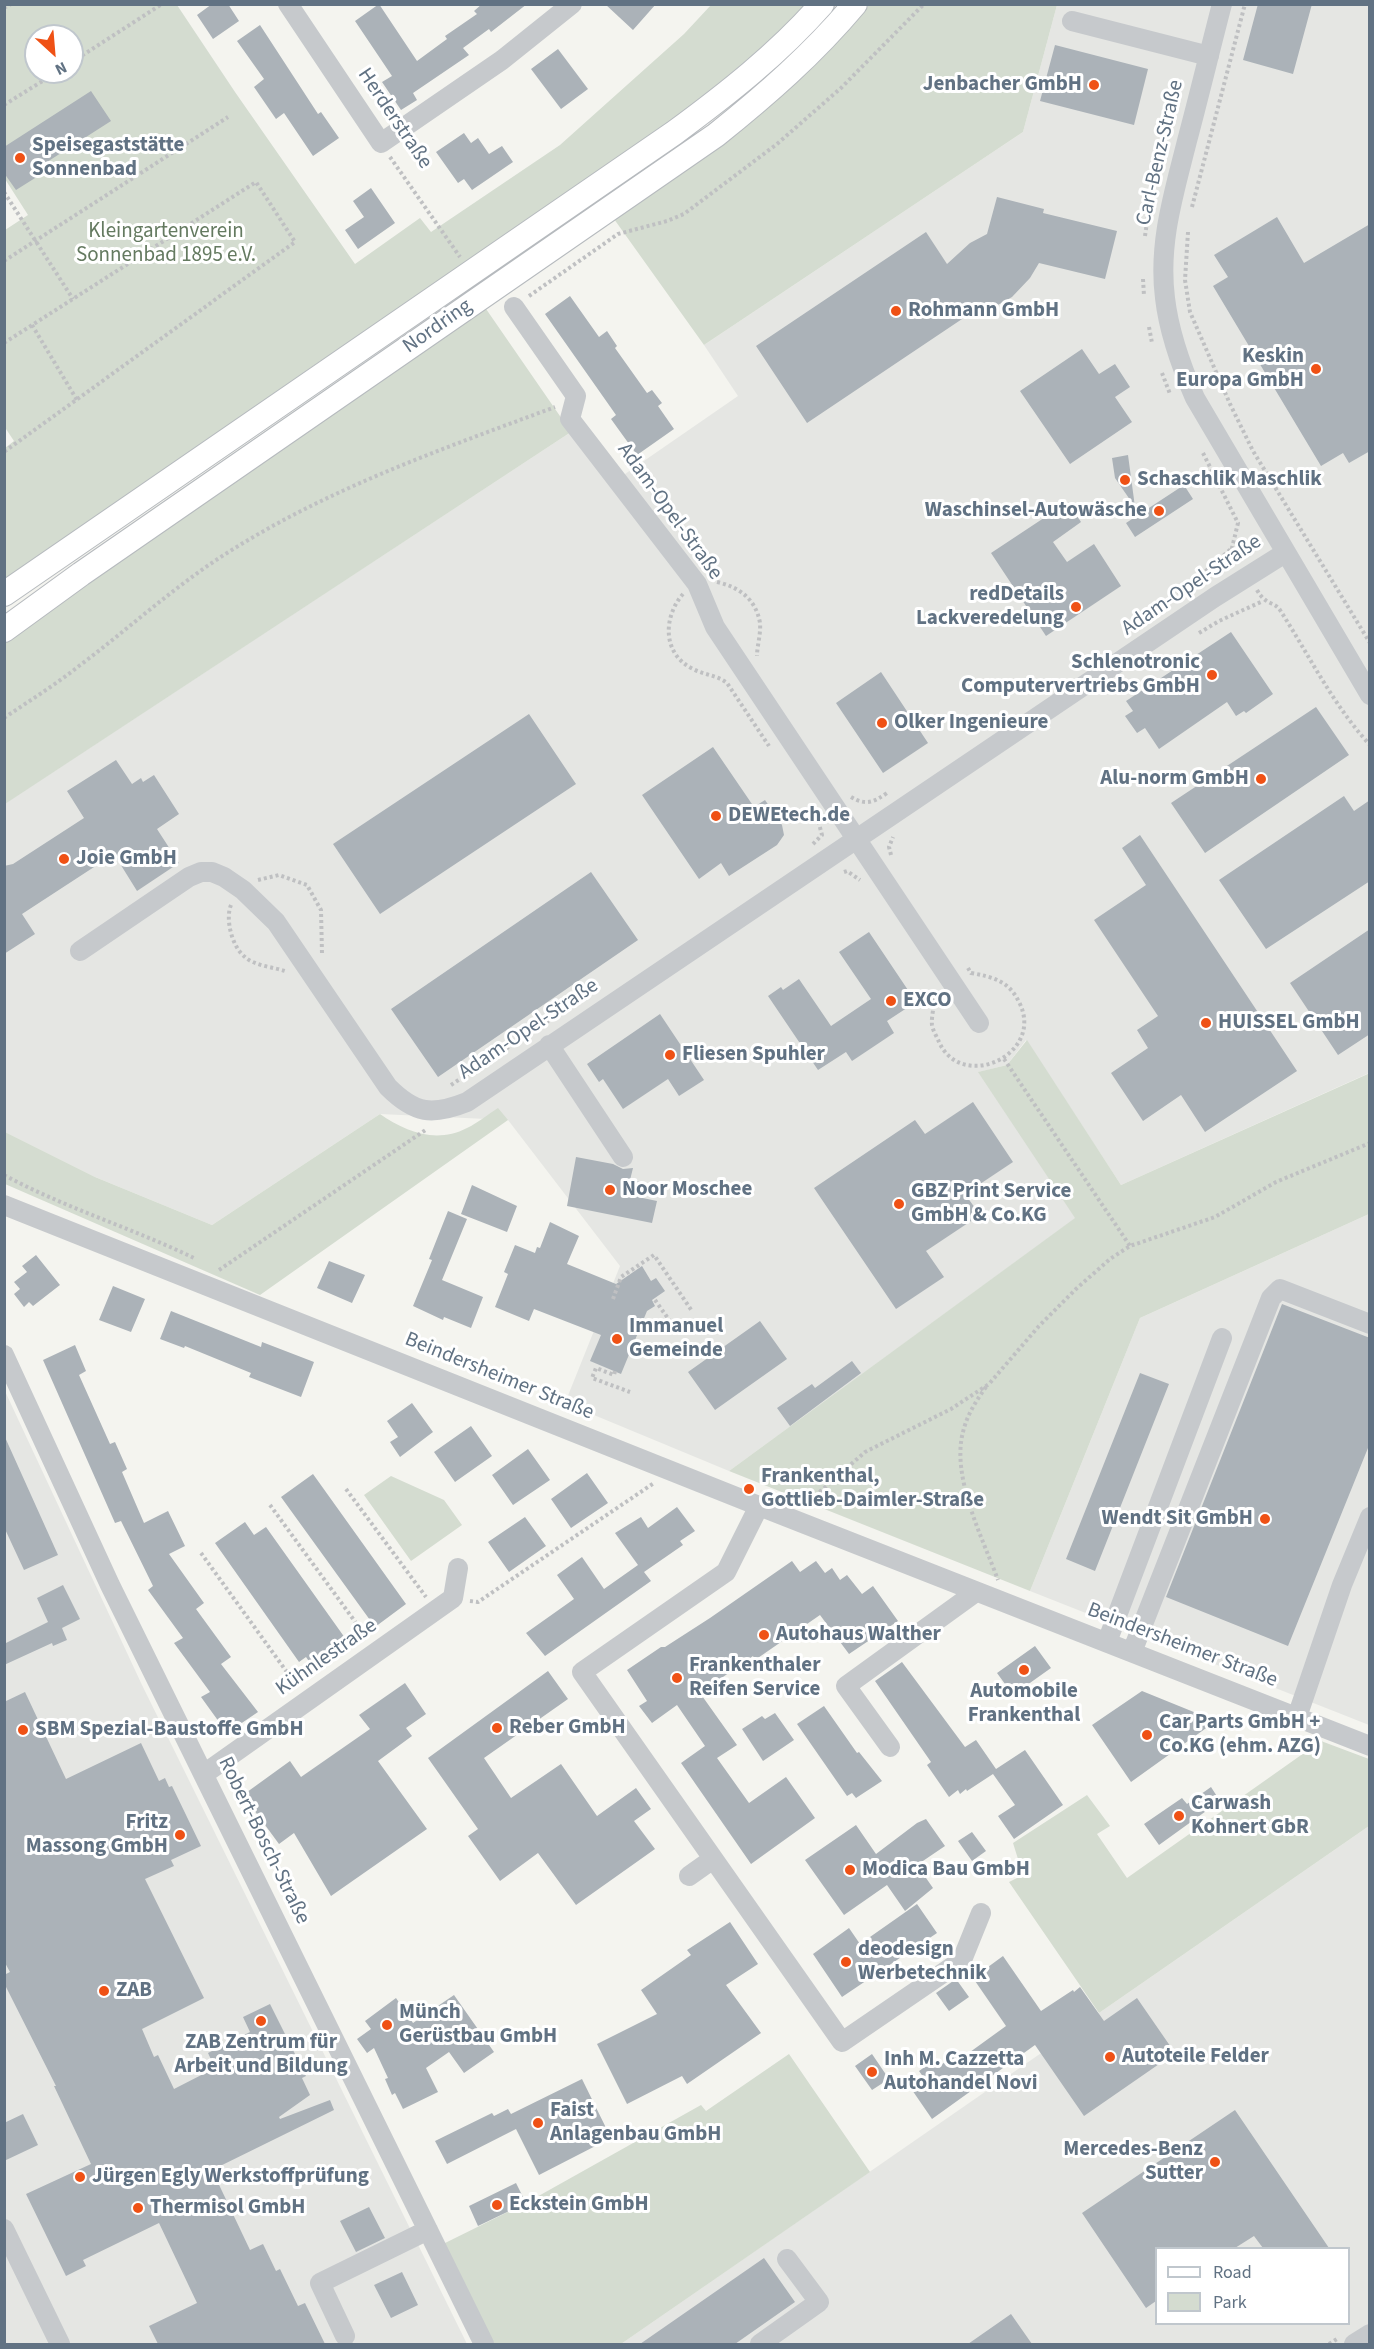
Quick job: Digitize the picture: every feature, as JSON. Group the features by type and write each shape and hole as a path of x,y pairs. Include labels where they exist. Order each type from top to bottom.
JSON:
{"main road":[{"name":"Nordring","path":"4,594 675,133 761,65 822,4"},
{"name":"Nordring","path":"4,630 81,574 716,135 794,69 830,34 855,4"}],"street":[{"name":"Herderstraße","path":"288,4 381,143"},
{"path":"381,143 502,60 572,4"},
{"name":"Carl-Benz-Straße","path":"1222,4 1167,222 1163,267 1165,298 1179,362 1195,398 1370,694"},
{"path":"1072,21 1209,56"},
{"name":"Adam-Opel-Straße","path":"514,307 576,396 570,419 697,584 715,627 979,1023"},
{"name":"Adam-Opel-Straße","path":"80,951 189,877 201,872 212,872 224,877 243,890 276,922 388,1087 404,1102 425,1111 446,1110 467,1101 1215,597 1285,553"},
{"path":"549,1046 623,1157"},
{"name":"Beindersheimer Straße","path":"4,1205 976,1592 1370,1746"},
{"path":"1132,1652 1271,1298 1280,1289 1370,1324"},
{"path":"1107,1642 1222,1338"},
{"name":"Robert-Bosch-Straße","path":"4,1355 110,1585 484,2344"},
{"path":"759,1506 726,1572 582,1672 842,2042 962,1960 981,1913"},
{"path":"1297,1717 1334,1606 1370,1517"},
{"path":"453,1598 458,1568"},
{"path":"890,1747 846,1686 976,1592"},
{"name":"Kühnlestraße","path":"204,1774 453,1598"},
{"path":"688,1876 713,1859"},
{"path":"4,2229 60,2344"},
{"path":"345,2336 320,2283 428,2230"},
{"path":"760,2344 819,2302 787,2259"},
{"path":"1354,2344 1370,2334"}],"path":[{"path":"4,9 11,4"},
{"path":"84,54 162,4"},
{"path":"514,307 618,234 684,214 777,144 841,88 924,4"},
{"path":"1190,217 1245,4"},
{"path":"4,105 38,84"},
{"path":"4,261 228,117"},
{"name":"Herderstraße","path":"381,143 462,260"},
{"path":"4,343 256,182 295,242 4,452"},
{"path":"4,192 73,299"},
{"path":"1188,228 1185,279 1190,312 1230,404 1253,451 1370,643"},
{"path":"32,326 77,400"},
{"path":"4,718 78,668 170,594 233,549 286,518 392,468 565,404"},
{"path":"1172,601 1232,548"},
{"path":"760,663 756,655 760,622 753,604 741,591 729,585 714,582 697,584 682,594 673,607 668,623 669,642 678,658 690,668 720,678 727,683 774,753"},
{"path":"1189,639 1218,621 1263,601 1278,607 1316,670 1356,730 1370,745"},
{"path":"845,788 861,803 873,802 893,789"},
{"path":"812,845 822,835 820,823 814,813"},
{"path":"892,858 889,847 894,836"},
{"path":"840,874 847,871 866,889"},
{"path":"291,980 285,970 268,967 244,957 229,931 230,907 249,883 279,875 307,885 321,910 321,951 327,961"},
{"path":"930,984 936,993 932,1026 944,1053 958,1064 981,1066 1004,1059 1023,1039 1026,1014 1014,990 996,977 971,973 965,964"},
{"path":"444,1088 453,1085 598,988"},
{"path":"1004,1059 1130,1246"},
{"path":"416,1127 425,1130"},
{"path":"219,1270 425,1130 434,1127"},
{"path":"999,1583 966,1492 961,1461 962,1434 971,1408 988,1384 1039,1326 1076,1289 1110,1259 1130,1246 1215,1217 1276,1182 1370,1143"},
{"path":"613,1299 621,1277 654,1255 692,1311"},
{"path":"655,1300 672,1324"},
{"path":"615,1371 614,1376 596,1368 592,1377 630,1392"},
{"path":"805,1504 865,1452 951,1409 988,1384"},
{"path":"453,1598 478,1602 672,1471"},
{"path":"346,1489 436,1610"},
{"path":"270,1505 377,1652"},
{"path":"201,1553 308,1701"}],"shaded area":[{"path":"1057,5 1369,5 1369,1073 1121,1185 1026,1040 1007,1065 979,1072 1076,1218 729,1471 565,1403 620,1266 508,1120 380,1114 212,1225 95,1177 5,1132 4,804 571,432 612,483 738,396 704,345 1023,132"},
{"name":"Wendt Sit GmbH","path":"1369,1214 1369,1725 1030,1591 1140,1318"},
{"path":"4,1389 142,1685 467,2344 5,2344"},
{"path":"1369,1826 1369,2344 621,2344"}],"green space":[{"name":"Kleingartenverein Sonnenbad 1895 e.V.","path":"5,5 177,5 355,264 420,218 431,232 560,145 684,34 711,5 808,5 712,92 458,270 322,360 5,579 5,448 14,441 4,426 5,230 28,215 5,179"},
{"path":"869,5 1057,5 1023,132 704,345 614,219 838,40"},
{"path":"484,306 571,432 5,804 4,642"},
{"path":"1027,1040 1121,1185 1370,1073 1369,1214 1140,1318 1030,1591 729,1471 1075,1218 978,1072 1007,1065"},
{"path":"498,1108 508,1120 260,1295 5,1184 5,1132 95,1177 212,1225 380,1114 411,1131 444,1135 475,1124"},
{"path":"391,1476 444,1500 462,1525 411,1561 364,1495"},
{"path":"1321,1741 1369,1759 1369,1826 1099,2013 1009,1882 1023,1875 1013,1843 1087,1795 1110,1826 1097,1834 1127,1878"},
{"path":"789,2054 870,2172 621,2344 489,2344 441,2245 526,2203 701,2105 706,2111"}],"building":[{"path":"212,4 228,4 239,21 213,39 197,15"},
{"path":"379,4 417,61 447,39 445,36 477,14 474,11 482,4 527,4 491,32 489,29 463,48 469,55 413,93 417,100 401,110 382,82 392,76 355,21"},
{"path":"605,4 656,4 633,30"},
{"path":"1258,4 1312,4 1293,74 1243,60"},
{"path":"260,25 318,114 321,112 339,138 313,156 284,113 276,119 254,87 264,79 237,41"},
{"name":"Jenbacher GmbH","path":"1055,45 1148,69 1134,125 1040,101"},
{"path":"558,49 588,89 561,109 531,69"},
{"path":"91,91 111,121 47,162 51,168 16,190 4,173 4,147"},
{"path":"464,133 471,143 478,138 489,154 502,146 513,162 472,190 464,179 458,183 436,152"},
{"path":"371,188 395,223 358,249 345,230 364,217 353,201"},
{"name":"Rohmann GmbH","path":"997,197 1044,209 1043,213 1117,231 1105,279 1039,263 1030,278 1012,297 989,310 971,313 807,423 756,346 926,232 947,264 970,243 987,234"},
{"name":"Keskin Europa GmbH","path":"1277,217 1304,263 1370,224 1370,451 1349,463 1343,453 1321,466 1213,286 1228,277 1214,255"},
{"path":"570,296 599,337 607,331 617,346 615,348 647,393 652,390 662,403 658,406 674,429 637,455 611,419 616,415 545,314"},
{"path":"1082,349 1099,374 1115,364 1130,387 1115,397 1132,422 1070,464 1020,391"},
{"path":"1128,455 1135,507 1115,478 1112,458"},
{"name":"Waschinsel-Autowäsche","path":"1184,485 1193,499 1135,537 1126,523"},
{"path":"1068,502 1081,522 1053,542 1067,562 1094,544 1121,586 1046,636 991,553"},
{"name":"Schlenotronic Computervertriebs GmbH","path":"1231,632 1273,694 1246,713 1244,711 1236,716 1227,702 1159,749 1145,728 1137,733 1125,716 1133,711 1126,701"},
{"name":"Olker Ingenieure","path":"881,672 928,743 883,773 836,703"},
{"name":"Alu-norm GmbH","path":"1316,707 1349,755 1205,853 1171,803"},
{"path":"529,714 576,784 380,914 333,844"},
{"name":"DEWEtech.de","path":"713,747 754,807 765,800 782,825 784,835 777,845 729,876 721,863 699,879 642,795"},
{"name":"Joie GmbH","path":"116,760 132,784 141,778 143,782 154,775 179,814 157,829 179,863 137,891 114,854 22,914 35,934 4,954 4,866 13,864 84,818 67,791"},
{"path":"1344,796 1354,811 1370,800 1370,881 1266,949 1219,880"},
{"name":"HUISSEL GmbH","path":"1140,835 1297,1071 1205,1132 1181,1095 1143,1121 1111,1073 1148,1048 1137,1030 1158,1016 1094,920 1146,885 1122,848"},
{"path":"591,872 638,940 438,1077 391,1009"},
{"path":"1370,929 1370,1034 1338,1055 1290,983"},
{"name":"EXCO","path":"869,932 916,1002 887,1021 894,1033 852,1061 846,1052 818,1070 768,996 781,987 783,990 799,979 831,1026 871,999 839,952"},
{"path":"660,1014 704,1080 679,1096 668,1079 623,1109 603,1079 599,1082 587,1064"},
{"name":"GBZ Print Service GmbH & Co.KG","path":"973,1102 1013,1162 965,1194 980,1215 926,1251 944,1277 896,1309 814,1188 915,1120 925,1134"},
{"name":"Noor Moschee","path":"576,1157 613,1164 623,1169 633,1168 630,1180 641,1182 638,1197 657,1201 652,1223 567,1206"},
{"path":"472,1185 517,1206 507,1232 461,1214"},
{"path":"448,1211 467,1219 442,1280 483,1297 471,1328 444,1317 443,1320 413,1306 432,1260 429,1259"},
{"path":"550,1222 579,1236 567,1264 616,1284 642,1266 651,1281 656,1278 665,1291 652,1300 655,1306 647,1311 621,1374 590,1361 601,1335 534,1309 529,1321 495,1307 508,1274 504,1272 515,1245 535,1253 537,1247 540,1248"},
{"path":"36,1255 60,1285 33,1306 29,1302 24,1307 14,1294 20,1289 14,1282 27,1272 22,1266"},
{"path":"329,1261 365,1275 352,1303 317,1288"},
{"path":"113,1286 145,1299 131,1332 99,1320"},
{"name":"Wendt Sit GmbH","path":"1282,1304 1370,1338 1370,1443 1288,1646 1166,1597"},
{"path":"171,1311 261,1347 262,1342 314,1362 301,1397 249,1377 251,1373 185,1346 184,1348 160,1339"},
{"path":"760,1321 787,1359 715,1410 688,1372"},
{"path":"75,1345 86,1371 79,1375 110,1444 115,1442 127,1469 122,1472 144,1523 168,1511 185,1546 169,1554 204,1603 196,1609 231,1657 221,1664 258,1712 227,1733 201,1697 210,1692 174,1643 183,1638 148,1590 153,1586 121,1521 115,1523 43,1360"},
{"path":"852,1361 861,1373 790,1426 777,1408 812,1384 815,1388"},
{"path":"1140,1373 1169,1384 1095,1571 1066,1559"},
{"path":"412,1403 433,1432 400,1457 390,1442 398,1437 387,1421"},
{"path":"471,1426 492,1456 455,1482 434,1452"},
{"path":"4,1435 58,1555 24,1570 4,1527"},
{"path":"528,1449 550,1480 513,1505 492,1475"},
{"path":"587,1473 608,1503 571,1528 551,1499"},
{"path":"313,1474 406,1604 375,1627 281,1497"},
{"path":"677,1507 695,1531 680,1541 683,1545 644,1572 651,1581 545,1656 526,1633 574,1599 557,1575 582,1557 604,1589 638,1565 615,1533 641,1517 648,1528"},
{"path":"525,1517 546,1546 509,1572 488,1542"},
{"path":"245,1522 254,1535 266,1527 350,1645 315,1670 306,1657 299,1662 215,1543"},
{"path":"792,1561 800,1572 816,1561 825,1573 832,1568 840,1580 847,1575 862,1594 873,1586 898,1621 849,1654 820,1615 755,1660 753,1656 700,1693 737,1745 717,1758 749,1803 786,1777 815,1818 751,1864 681,1763 705,1746 677,1705 652,1723 639,1706 647,1701 627,1670 710,1618"},
{"path":"63,1585 80,1619 62,1628 67,1640 53,1646 52,1643 4,1665 4,1644 48,1622 37,1598"},
{"name":"Automobile Frankenthal","path":"1035,1646 1051,1668 1013,1695 997,1673"},
{"path":"902,1662 965,1747 976,1740 996,1769 1025,1750 1063,1805 1014,1839 998,1816 1015,1805 993,1774 967,1791 966,1789 960,1794 958,1790 949,1797 927,1765 931,1762 875,1681"},
{"path":"548,1671 568,1699 484,1758 511,1798 561,1764 597,1816 636,1788 651,1809 634,1821 655,1849 576,1905 538,1853 500,1881 468,1836 478,1829 428,1758"},
{"path":"405,1683 426,1714 406,1728 412,1736 378,1761 427,1829 331,1896 294,1833 279,1844 243,1795 290,1761 301,1777 370,1729 359,1715"},
{"name":"Car Parts GmbH + Co.KG (ehm. AZG)","path":"1142,1691 1216,1721 1131,1782 1092,1725"},
{"path":"25,1692 66,1779 141,1743 159,1781 165,1778 169,1787 172,1786 201,1846 171,1860 174,1866 145,1879 204,1998 142,2029 154,2057 158,2055 174,2089 215,2068 208,2053 250,2032 243,2017 270,2004 306,2076 302,2078 310,2095 279,2117 280,2119 330,2100 334,2110 212,2170 250,2250 263,2244 276,2271 280,2269 298,2306 305,2303 325,2344 158,2344 149,2326 197,2303 159,2223 83,2260 86,2266 66,2276 26,2194 91,2164 54,2086 56,2086 4,1983 4,1975 10,1972 4,1961 4,1702"},
{"path":"824,1706 857,1753 859,1752 882,1781 856,1798 852,1793 847,1796 797,1724"},
{"path":"775,1713 794,1740 763,1761 742,1729 762,1716 765,1719"},
{"name":"Carwash Kohnert GbR","path":"1211,1787 1220,1801 1159,1845 1144,1824 1182,1798 1187,1804"},
{"path":"926,1819 945,1846 917,1865 933,1888 905,1911 887,1885 844,1915 805,1860 856,1825 876,1854 917,1823"},
{"path":"972,1832 986,1851 972,1861 958,1841"},
{"path":"917,1904 937,1933 842,1997 813,1954 849,1928 860,1944"},
{"path":"730,1922 758,1964 726,1985 761,2033 687,2084 682,2076 627,2104 597,2044 657,2014 641,1990 691,1955 687,1950"},
{"path":"1003,1956 1041,2011 1080,1987 1104,2021 1137,1998 1175,2053 1084,2116 1035,2045 932,2119 910,2087 924,2078 919,2071 938,2058 942,2064 955,2056 959,2060 1006,2026 973,1978"},
{"path":"956,1979 969,1997 949,2011 936,1993"},
{"path":"454,1995 494,2052 464,2073 449,2052 426,2068 438,2092 403,2109 395,2093 392,2095 385,2079 388,2078 374,2048 367,2053 357,2039 371,2029 365,2021 396,1998 413,2023"},
{"name":"Inh M. Cazzetta Autohandel Novi","path":"872,2054 889,2079 872,2090 855,2066"},
{"name":"Faist Anlagenbau GmbH","path":"582,2079 611,2138 539,2175 516,2129 447,2164 435,2141 492,2113 494,2116 508,2109 511,2114"},
{"name":"Mercedes-Benz Sutter","path":"1235,2110 1328,2247 1262,2247 1254,2236 1237,2247 1155,2247 1155,2302 1146,2308 1082,2213"},
{"path":"23,2114 38,2145 4,2161 4,2123"},
{"name":"Eckstein GmbH","path":"516,2183 526,2203 478,2226 469,2206"},
{"path":"369,2207 385,2238 356,2252 340,2221"},
{"path":"764,2258 795,2302 735,2344 640,2344"},
{"path":"402,2272 418,2305 391,2318 374,2285"},
{"path":"1011,2314 1032,2344 968,2344"}],"place":[{"name":"Jenbacher GmbH","path":"1094,85"},
{"name":"Speisegaststätte Sonnenbad","path":"20,158"},
{"name":"Rohmann GmbH","path":"896,311"},
{"name":"Keskin Europa GmbH","path":"1316,369"},
{"name":"Schaschlik Maschlik","path":"1125,480"},
{"name":"Waschinsel-Autowäsche","path":"1159,511"},
{"name":"redDetails Lackveredelung","path":"1076,607"},
{"name":"Schlenotronic Computervertriebs GmbH","path":"1212,675"},
{"name":"Olker Ingenieure","path":"882,723"},
{"name":"Alu-norm GmbH","path":"1261,779"},
{"name":"DEWEtech.de","path":"716,816"},
{"name":"Joie GmbH","path":"64,859"},
{"name":"EXCO","path":"891,1001"},
{"name":"HUISSEL GmbH","path":"1206,1023"},
{"name":"Fliesen Spuhler","path":"670,1055"},
{"name":"Noor Moschee","path":"610,1190"},
{"name":"GBZ Print Service GmbH & Co.KG","path":"899,1204"},
{"name":"Immanuel Gemeinde","path":"617,1339"},
{"name":"Frankenthal, Gottlieb-Daimler-Straße","path":"749,1489"},
{"name":"Wendt Sit GmbH","path":"1265,1519"},
{"name":"Autohaus Walther","path":"764,1635"},
{"name":"Automobile Frankenthal","path":"1024,1670"},
{"name":"Frankenthaler Reifen Service","path":"677,1678"},
{"name":"Reber GmbH","path":"497,1728"},
{"name":"SBM Spezial-Baustoffe GmbH","path":"23,1730"},
{"name":"Car Parts GmbH + Co.KG (ehm. AZG)","path":"1147,1735"},
{"name":"Carwash Kohnert GbR","path":"1179,1816"},
{"name":"Fritz Massong GmbH","path":"180,1835"},
{"name":"Modica Bau GmbH","path":"850,1870"},
{"name":"deodesign Werbetechnik","path":"846,1962"},
{"name":"ZAB","path":"104,1991"},
{"name":"ZAB Zentrum für Arbeit und Bildung","path":"261,2021"},
{"name":"Münch Gerüstbau GmbH","path":"387,2025"},
{"name":"Autoteile Felder","path":"1110,2057"},
{"name":"Inh M. Cazzetta Autohandel Novi","path":"872,2072"},
{"name":"Faist Anlagenbau GmbH","path":"538,2123"},
{"name":"Mercedes-Benz Sutter","path":"1215,2162"},
{"name":"Jürgen Egly Werkstoffprüfung","path":"80,2177"},
{"name":"Eckstein GmbH","path":"497,2205"},
{"name":"Thermisol GmbH","path":"138,2208"}]}
